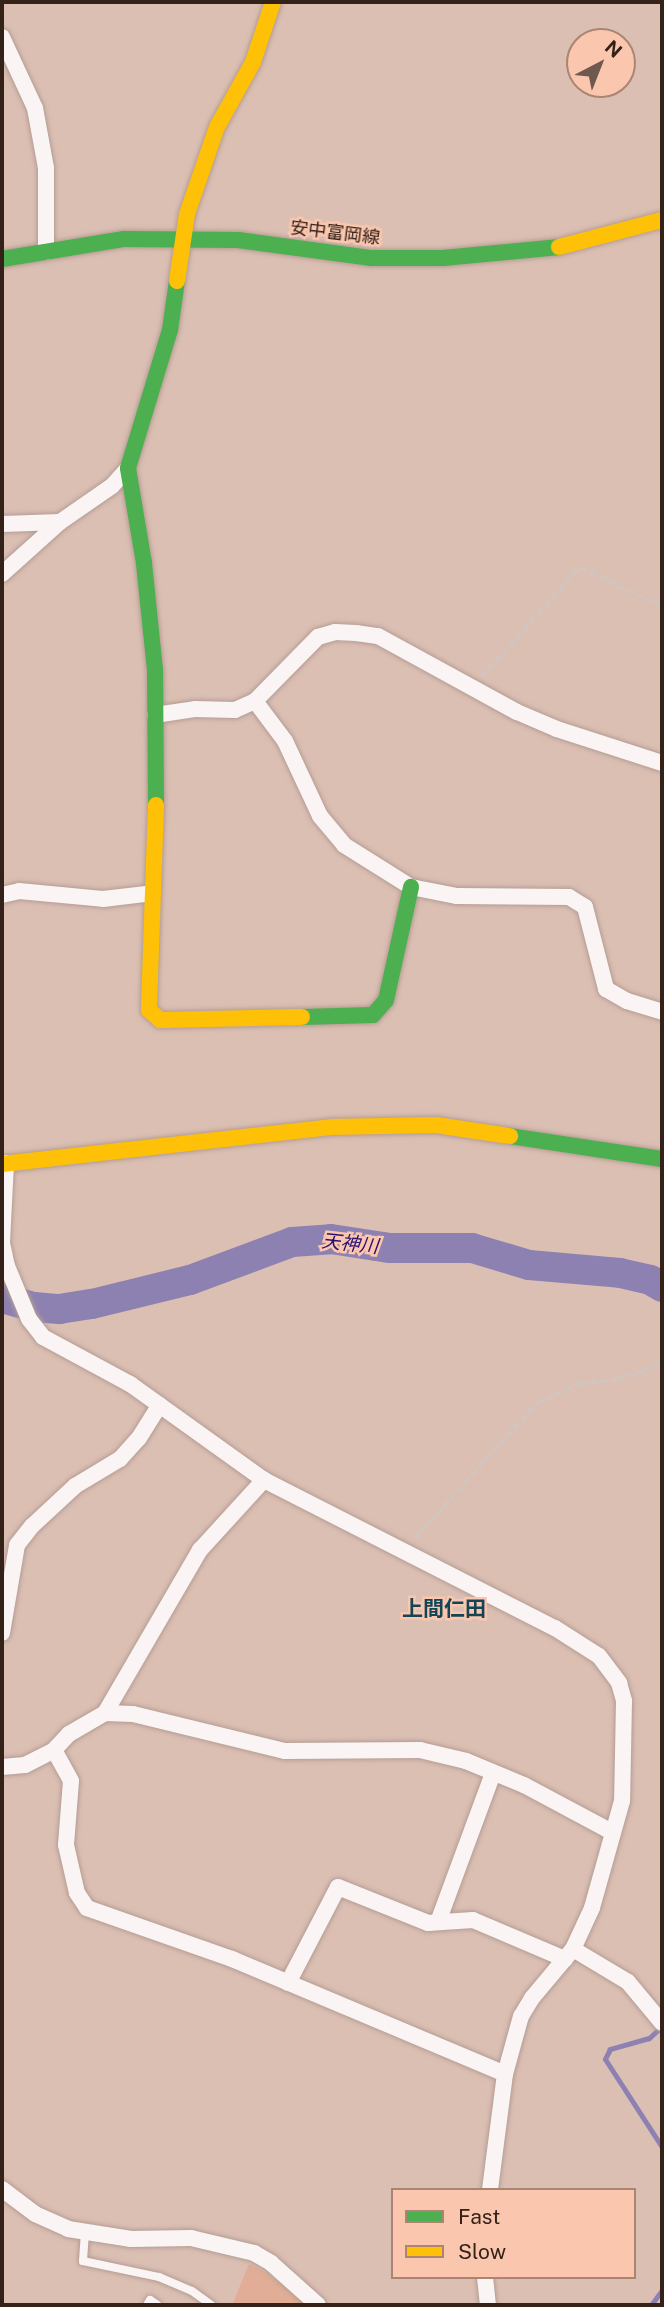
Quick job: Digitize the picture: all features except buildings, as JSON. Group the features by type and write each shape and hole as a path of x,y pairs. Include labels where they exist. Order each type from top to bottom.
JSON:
{"street":[{"path":"2,574 60,522 113,486 128,468 170,330 181,237 217,127 253,62 273,2"},
{"path":"2,37 34,108 46,169 46,252"},
{"name":"安中富岡線","path":"2,259 124,239 181,237 237,240 372,258 443,258 559,247 662,220"},
{"path":"128,468 144,563 155,670 149,1010 160,1020 373,1015 386,1000 411,887"},
{"path":"2,524 60,522"},
{"path":"155,715 195,709 235,710 255,701 318,638 335,632 378,636 557,729 662,763"},
{"path":"255,701 285,741 320,816 344,845 411,887 457,896 569,897 584,907 606,989 627,1001 662,1012"},
{"path":"2,895 19,891 103,899 153,893"},
{"path":"490,2188 505,2074 522,2016 532,1997 569,1954 592,1908 621,1801 624,1700 612,1670 600,1656 555,1628 264,1480 130,1384 43,1337 29,1319 7,1266 2,1242 4,1163 331,1127 436,1125 662,1159"},
{"path":"2,1633 17,1545 32,1526 75,1486 120,1459 139,1438 160,1405"},
{"path":"2,1767 25,1765 54,1749 69,1734 105,1713 200,1550 264,1480"},
{"path":"105,1713 133,1714 285,1751 420,1750 466,1761 612,1832"},
{"path":"54,1749 71,1781 66,1845 77,1893 87,1908 232,1959 505,2074"},
{"path":"438,1922 493,1773"},
{"path":"288,1983 338,1887 428,1923 473,1920 569,1954 628,1982 662,2023"},
{"path":"2,2189 35,2214 85,2232 131,2239 191,2238 238,2247 271,2263 318,2305"},
{"path":"485,2279 488,2305"}],"lane":[{"path":"85,2232 82,2261 159,2277 192,2291 211,2305"},
{"path":"147,2305 150,2301 158,2305"}],"path":[{"path":"472,687 580,567 662,606"},
{"path":"404,1549 537,1403 580,1383 616,1379 645,1370 662,1361"}],"shaded area":[{"path":"249,2264 267,2273 306,2305 232,2305"}],"waterway":[{"name":"天神川","path":"2,1298 34,1307 59,1309 92,1304 190,1280 292,1242 331,1239 390,1248 472,1248 529,1265 620,1273 650,1280 662,1287"},
{"path":"662,2026 649,2038 610,2049 605,2059 662,2147"},
{"path":"651,2305 662,2290"}],"traffic: fast":[{"path":"2,259 124,239 238,240 372,258 443,258 559,247"},
{"path":"156,805 155,670 144,563 128,468 170,330 177,281"},
{"path":"302,1017 373,1015 386,1000 411,887"},
{"path":"510,1136 662,1159"}],"traffic: slow":[{"path":"177,281 187,214 217,127 253,62 273,2"},
{"path":"559,247 662,220"},
{"path":"156,805 149,1010 160,1020 302,1017"},
{"path":"2,1164 331,1127 436,1125 510,1136"}],"district":[{"name":"上間仁田","path":"444,1609"}]}
